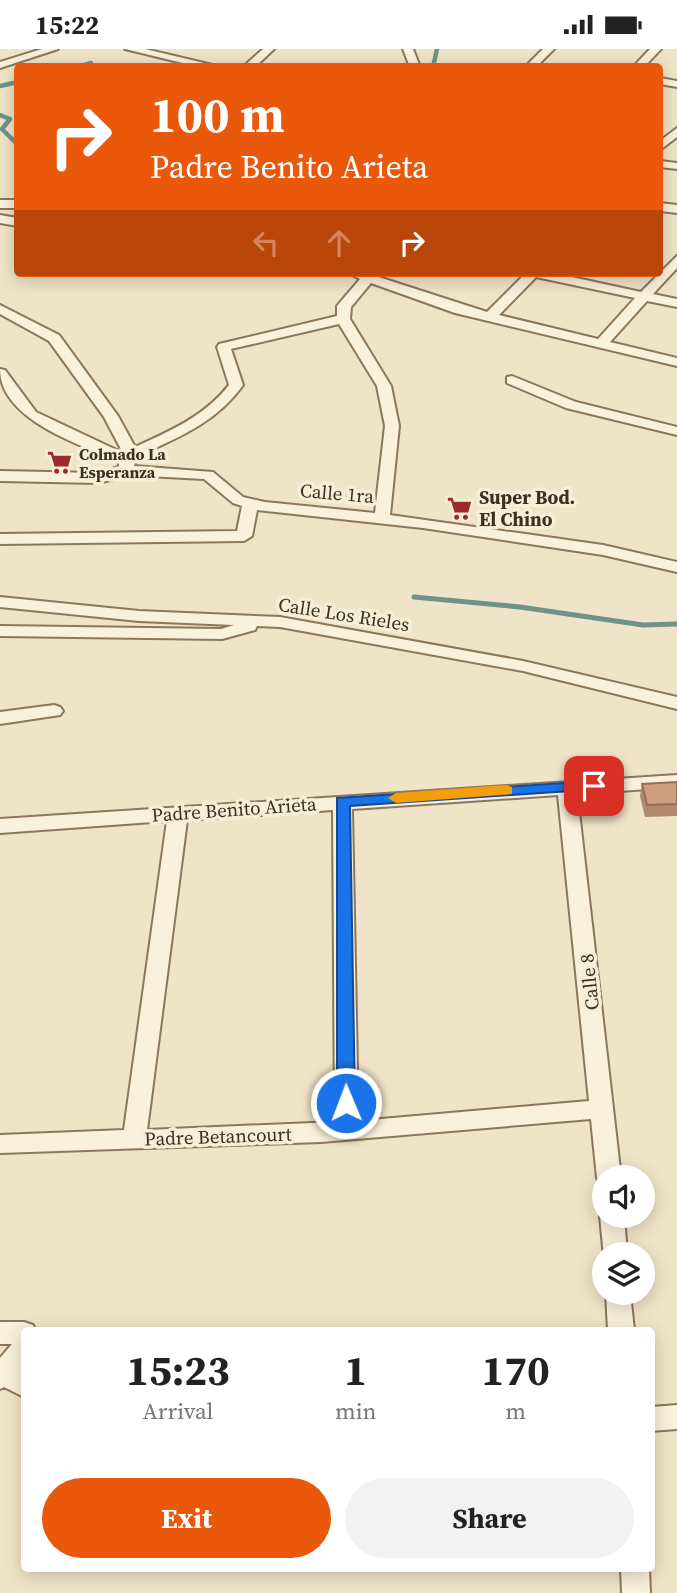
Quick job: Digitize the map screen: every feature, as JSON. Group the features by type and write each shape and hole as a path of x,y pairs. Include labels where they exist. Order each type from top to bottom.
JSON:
{"street":[{"path":"0,65 53,49"},
{"path":"130,49 160,52 201,63"},
{"path":"253,63 269,49"},
{"path":"537,63 549,49"},
{"path":"642,63 656,49"},
{"path":"146,63 160,52"},
{"path":"663,145 677,131"},
{"path":"663,275 677,260"},
{"path":"360,277 344,306 343,319 384,386 393,426 382,518"},
{"path":"364,277 490,317 677,362"},
{"path":"490,317 530,277"},
{"path":"553,277 677,303"},
{"path":"602,343 661,277"},
{"path":"0,309 54,338 111,416 128,461"},
{"path":"128,461 193,425 226,400 236,385 224,347 343,319"},
{"path":"0,373 31,415 128,461"},
{"path":"512,380 534,393 557,401 677,431"},
{"name":"Calle 1ra","path":"0,476 99,478 128,461 208,475 238,501 382,518 589,548 677,566"},
{"path":"0,540 244,536 250,503"},
{"name":"Calle Los Rieles","path":"0,603 139,616 279,622 523,666 677,703"},
{"path":"0,631 222,634 260,622"},
{"path":"0,717 54,711"},
{"name":"Padre Benito Arieta","path":"0,826 342,801 677,781"},
{"name":"Calle 8","path":"567,787 608,1165"},
{"path":"342,801 347,1131"},
{"path":"134,1139 178,812"},
{"name":"Padre Betancourt","path":"0,1143 347,1131 603,1109"},
{"path":"619,1305 621,1327"},
{"path":"0,1333 21,1333"},
{"path":"9,1378 21,1355"},
{"path":"655,1419 677,1417"},
{"path":"635,1572 636,1593"}],"building":[{"path":"677,782 677,804 647,805 642,784"}],"waterway":[{"path":"434,63 437,49"},
{"path":"0,86 14,83"},
{"path":"0,115 10,119 2,129 14,141"},
{"path":"414,597 520,607 643,625 677,624"}],"slow traffic":[{"path":"396,798 506,791"}],"place":[{"name":"Colmado La Esperanza","path":"59,463"},
{"name":"Super Bod. El Chino","path":"459,508"}],"route":[{"path":"346,1103 342,801 594,786"}]}
